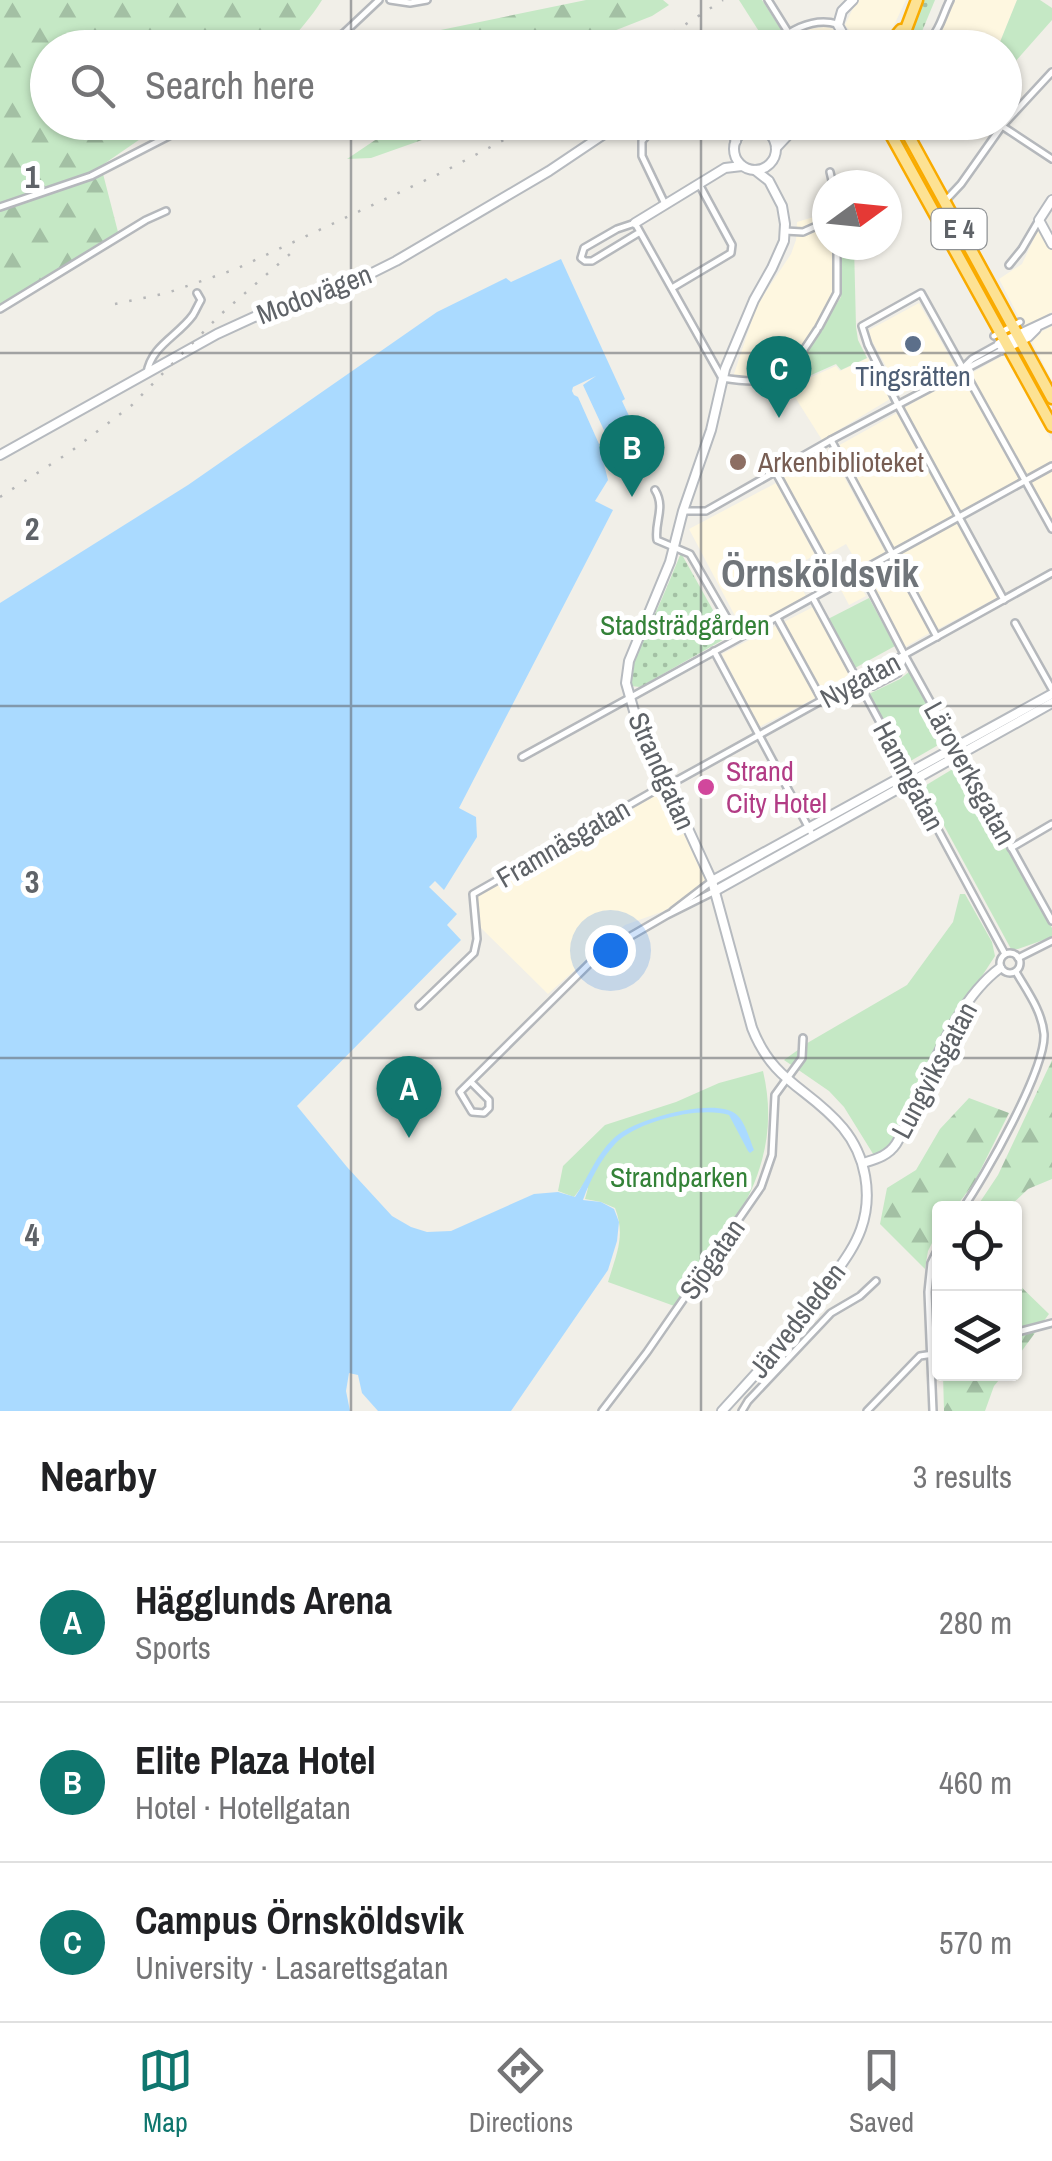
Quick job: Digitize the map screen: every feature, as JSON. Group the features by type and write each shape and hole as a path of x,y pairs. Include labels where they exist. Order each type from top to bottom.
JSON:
{"highway":[{"path":"905,30 917,0"},
{"path":"901,30 908,21"},
{"name":"E 4","path":"894,140 1001,341 1052,426"},
{"name":"E 4","path":"911,140 1052,398"}],"main road":[{"path":"841,30 838,25 842,11 854,0"},
{"name":"Modovägen","path":"0,455 217,334 276,306 360,279 396,261 596,140"},
{"path":"773,140 776,148"},
{"path":"768,181 776,148 783,140"},
{"path":"736,141 734,154 742,166"},
{"path":"726,168 734,154"},
{"path":"755,170 772,161"},
{"path":"637,227 726,168 742,166 755,170 768,181 782,206 785,231"},
{"path":"1052,200 1039,220 1052,244"},
{"name":"Strandgatan","path":"785,231 781,250 754,300 722,378 711,430 658,593 629,661 626,683 634,695 634,711 712,882 752,1028 767,1059 841,1125 863,1163"},
{"path":"1001,341 1018,330 1038,327 1052,319"},
{"path":"712,882 910,778 1052,691"},
{"path":"958,749 1052,703"},
{"path":"715,892 811,832"},
{"name":"Lungviksgatan","path":"863,1163 884,1156 896,1144 936,1058 964,1010 984,980 1000,968"},
{"name":"Järvedsleden","path":"722,1411 805,1318 850,1250 862,1227 866,1203 863,1163"}],"street":[{"path":"346,30 380,0"},
{"path":"390,0 410,4 427,0"},
{"path":"768,0 787,30"},
{"path":"938,30 950,0"},
{"path":"795,30 822,22 838,25"},
{"path":"1022,104 1052,72"},
{"path":"1022,139 1052,159"},
{"path":"0,207 92,176 161,140"},
{"path":"643,140 642,156 665,205"},
{"path":"944,202 992,140"},
{"path":"672,288 732,250 699,184"},
{"path":"0,309 166,211"},
{"path":"1009,265 1039,220"},
{"path":"637,227 722,378 778,377 792,368 837,294 838,260"},
{"path":"637,227 592,260 581,258 584,248 617,229 637,227"},
{"path":"785,231 812,228"},
{"path":"146,376 148,360 192,318 201,300 197,293"},
{"path":"1004,600 898,404 862,326 921,293 1052,529"},
{"path":"683,511 706,511 962,368 1001,341"},
{"path":"831,440 938,637"},
{"path":"522,757 1052,466"},
{"path":"775,471 837,584"},
{"path":"656,490 661,505 656,538 690,554 738,637"},
{"name":"Läroverksgatan","path":"861,570 904,656 1052,921"},
{"name":"Nygatan","path":"667,785 1052,573"},
{"name":"Hamngatan","path":"814,599 1005,954"},
{"path":"777,618 822,700"},
{"path":"1015,623 1052,691"},
{"path":"714,650 811,832"},
{"path":"858,681 873,686 898,673 904,656"},
{"name":"Framnäsgatan","path":"420,1006 474,953 477,938 473,894 667,785"},
{"path":"1011,848 1052,824"},
{"path":"666,916 712,882"},
{"path":"471,1082 489,1100 484,1113 472,1112 460,1092 598,955 715,892"},
{"path":"1018,958 1052,941"},
{"path":"1005,954 1018,958 1020,967 1016,972 1005,973 1000,968 999,961 1005,954"},
{"path":"967,1201 1020,1106 1044,1042 1041,1019 1016,972"},
{"name":"Sjögatan","path":"602,1411 760,1187 772,1154 775,1095 802,1058 804,1038"},
{"path":"932,1262 929,1276 933,1411"},
{"path":"742,1411 831,1313 876,1281"},
{"path":"1022,1331 1052,1323"},
{"path":"867,1411 912,1363 931,1354"}],"shaded area":[{"path":"857,0 906,0 892,30 849,30 845,25"},
{"path":"955,0 1017,0 1005,30 941,30"},
{"path":"812,218 812,260 841,260 840,298 788,380 731,383 757,305 791,254 797,222"},
{"path":"1040,226 1052,249 1052,312 1024,327 999,279 1022,264"},
{"path":"919,303 955,366 901,394 869,330"},
{"path":"1052,326 1052,381 1030,338"},
{"path":"1004,355 1052,441 1052,462 1026,477 970,374"},
{"path":"868,358 890,399 822,440 788,386 836,366 840,371"},
{"path":"962,376 1019,480 958,513 902,409"},
{"path":"897,413 954,515 893,549 836,447"},
{"path":"830,451 885,552 859,566 846,544 825,556 782,477"},
{"path":"1052,471 1052,522 1030,483"},
{"path":"776,483 815,555 793,572 807,598 743,631 689,529"},
{"path":"959,522 1000,596 938,629 898,555"},
{"path":"894,560 931,632 905,647 867,575"},
{"path":"857,579 866,596 849,605 840,588"},
{"path":"813,607 852,679 759,727 722,654"},
{"path":"664,791 706,882 664,911 625,925 548,994 479,926 475,896"}],"green space":[{"path":"0,0 322,0 300,30 30,30 30,140 139,140 101,166 118,232 0,308"},
{"path":"586,0 663,0 669,5 616,30 441,30"},
{"path":"739,0 762,0 781,30 758,30"},
{"path":"922,0 935,0 923,30 909,30"},
{"path":"1017,0 1040,0 1052,8 1052,20 1022,54 1022,30 1005,30"},
{"path":"375,140 422,140 371,158 347,159"},
{"path":"897,140 906,140 1006,325 969,270"},
{"path":"841,260 854,260 856,327 867,358 841,370 836,364 798,381 789,377 841,297"},
{"name":"Stadsträdgården","path":"681,553 728,637 640,687 631,686 634,657"},
{"path":"869,598 895,646 855,668 828,619"},
{"path":"909,672 947,740 907,763 869,694"},
{"path":"961,764 1052,928 1052,937 1011,949 923,787"},
{"path":"960,894 965,894 992,942 995,956 949,1027 894,1143 875,1157 844,1107 829,1091 784,1060 907,985 953,922"},
{"path":"1052,1060 1052,1179 1028,1189 1015,1201 981,1201 998,1175"},
{"name":"Strandparken","path":"763,1071 768,1106 759,1169 733,1225 677,1307 608,1282 620,1237 615,1208 585,1199 588,1188 583,1185 574,1197 558,1191 563,1166 605,1125"},
{"path":"969,1098 1009,1113 974,1183 960,1201 932,1201 932,1243 925,1269 880,1224 887,1188 916,1170 940,1129"},
{"path":"1022,1288 1049,1314 1022,1351"},
{"path":"943,1381 998,1381 985,1411 944,1411"}],"water":[{"path":"561,259 631,420 632,431 599,445 608,480 595,501 613,510 459,808 476,817 477,837 444,890 435,881 429,887 457,914 447,925 461,940 297,1106 392,1216 427,1232 451,1231 534,1194 558,1192 575,1197 613,1139 637,1124 674,1112 727,1110 740,1118 754,1150 748,1151 729,1115 702,1112 653,1122 615,1144 596,1170 583,1200 601,1202 614,1209 619,1222 608,1270 511,1411 378,1411 362,1393 358,1375 349,1373 346,1391 350,1411 0,1411 0,603 188,485 437,312 506,278 511,282"}],"pier":[{"path":"596,376 583,385 609,441 599,444 572,391"}],"railway":[{"path":"677,30 723,0"},
{"path":"115,304 167,293 236,269 504,140"},
{"path":"0,497 70,452 132,405 220,315 290,254"}],"place":[{"name":"Tingsrätten","path":"913,344"},
{"name":"Campus Örnsköldsvik","path":"779,418"},
{"name":"Arkenbiblioteket","path":"738,462"},
{"name":"Elite Plaza Hotel","path":"632,497"},
{"name":"Strand City Hotel","path":"706,787"},
{"name":"Hägglunds Arena","path":"409,1138"}],"district":[{"name":"Örnsköldsvik","path":"820,574"}]}
